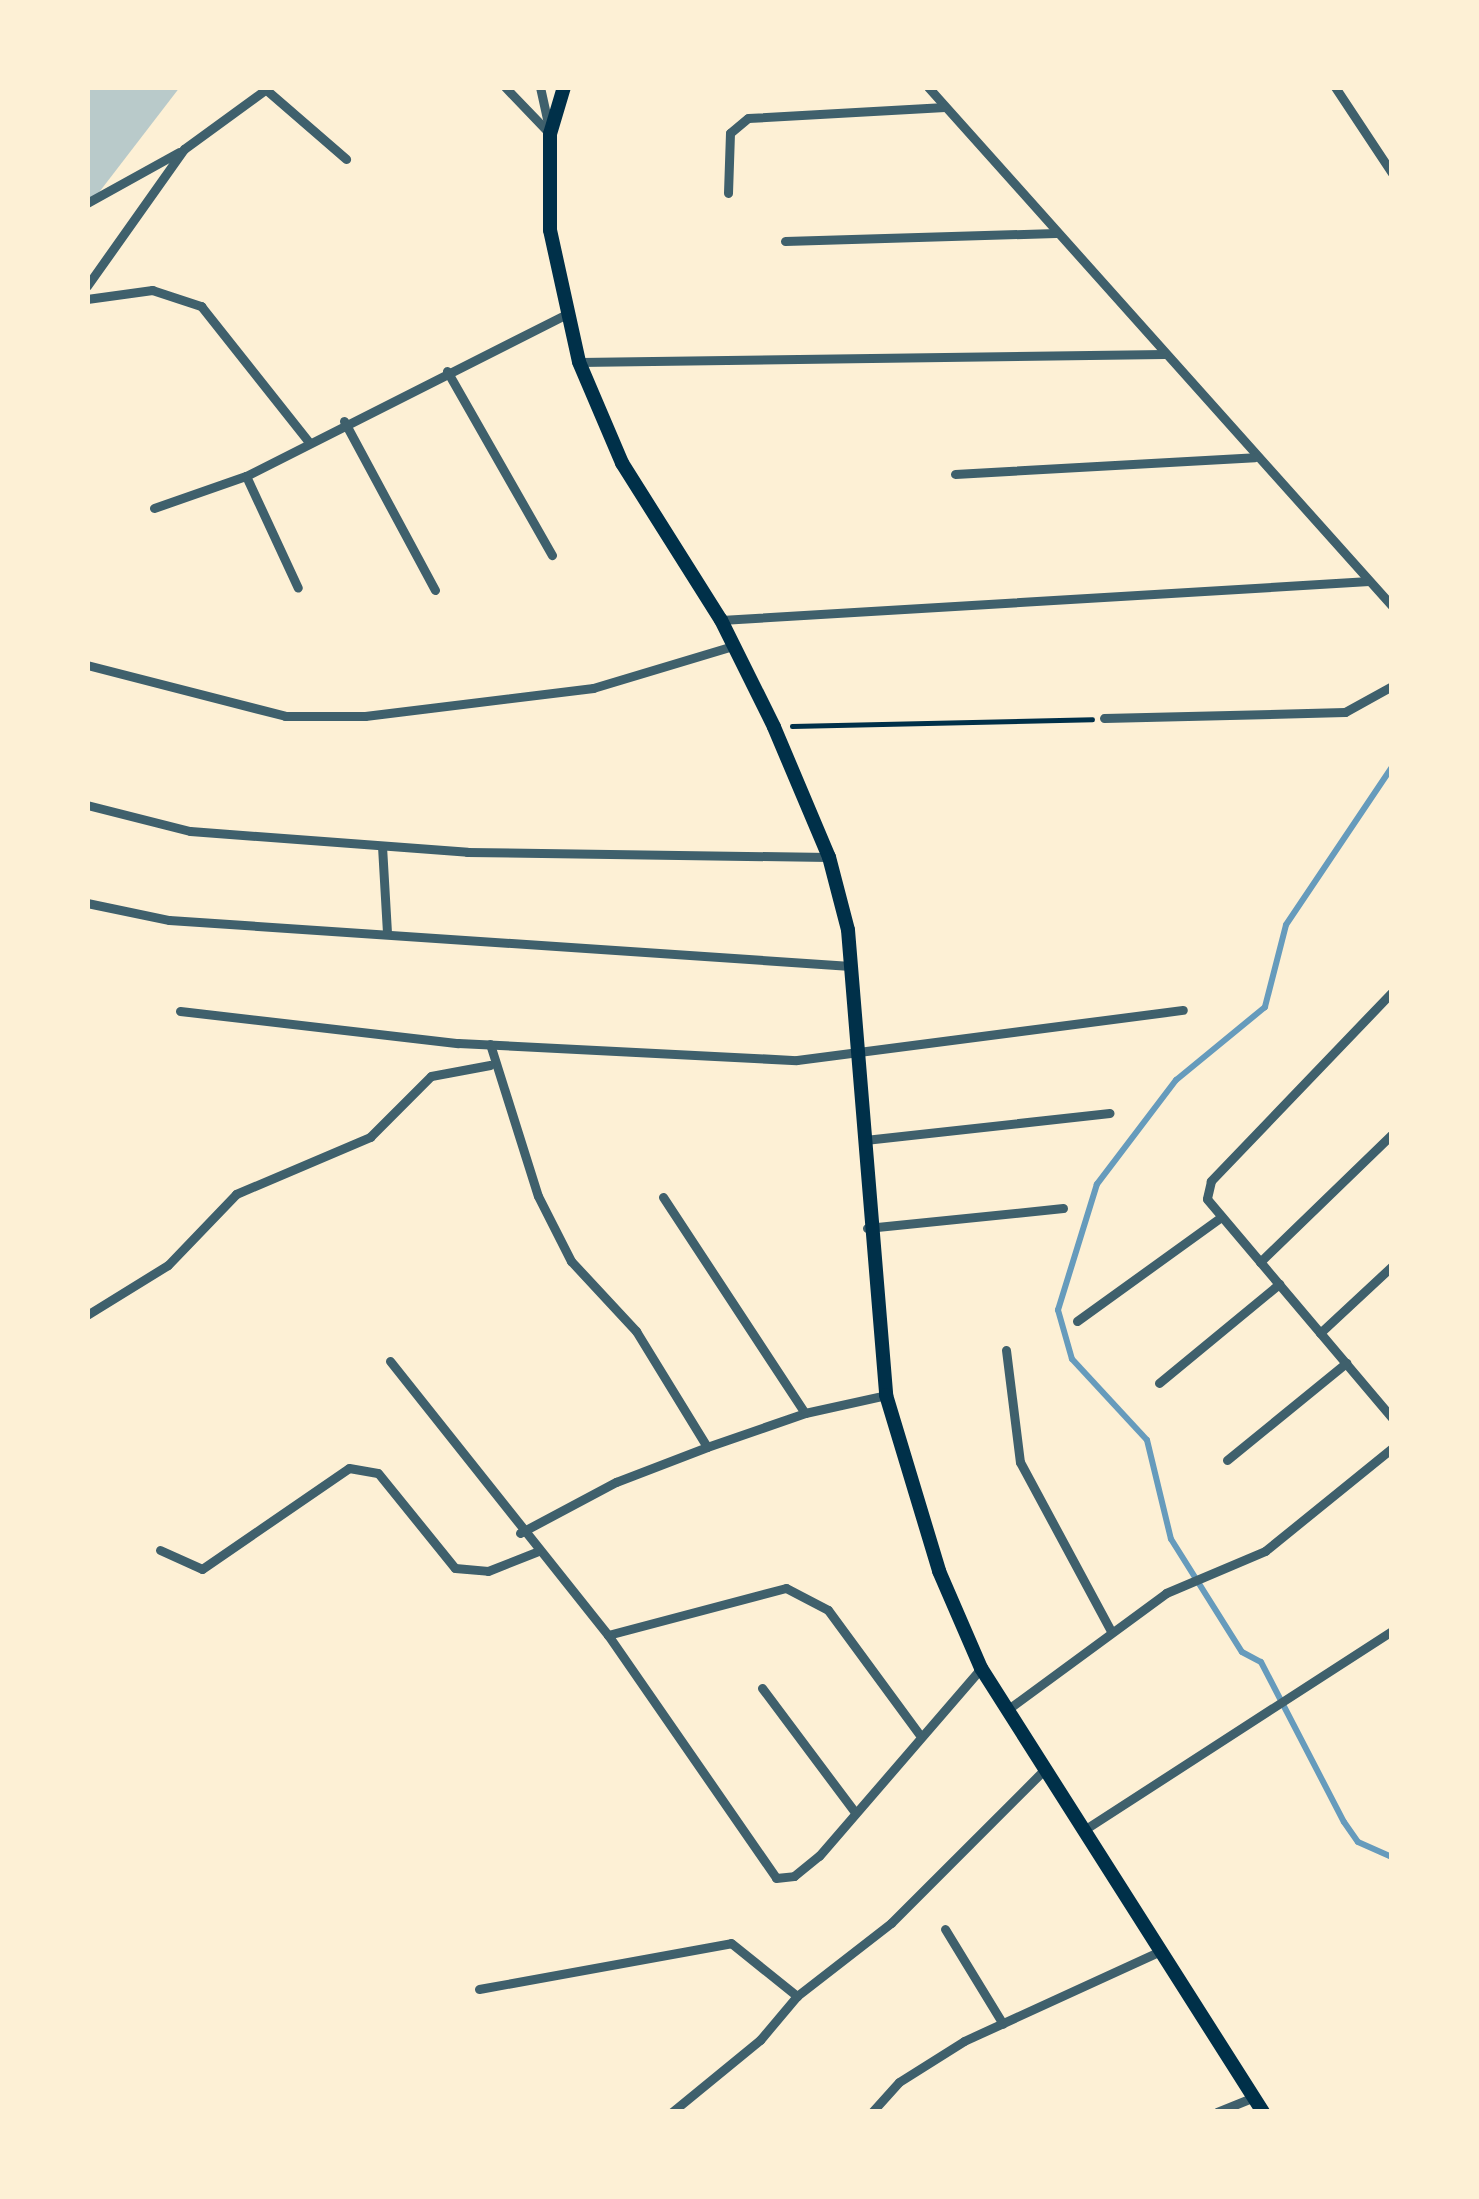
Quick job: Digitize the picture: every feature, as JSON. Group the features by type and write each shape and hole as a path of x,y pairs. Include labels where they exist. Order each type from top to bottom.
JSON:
{"main road":[{"path":"564,87 550,134 550,230 579,362 622,463 721,620 774,727 829,857 850,966 867,1228 886,1395 939,1571 981,1668 1006,1710 1264,2112"}],"street":[{"path":"505,87 550,134"},
{"path":"540,87 550,134"},
{"path":"928,87 1392,606"},
{"path":"1335,87 1392,173"},
{"path":"87,203 184,149 264,88 346,159"},
{"path":"728,193 730,133 748,118 945,106"},
{"path":"87,286 184,149"},
{"path":"784,241 1056,232"},
{"path":"87,299 152,290 201,306 308,441"},
{"path":"154,508 246,476 344,421 568,314"},
{"path":"579,362 1164,354"},
{"path":"447,371 552,555"},
{"path":"344,421 435,590"},
{"path":"955,474 1255,458"},
{"path":"246,476 298,588"},
{"path":"721,620 1369,581"},
{"path":"87,665 285,716 365,716 593,688 733,646"},
{"path":"1104,718 1345,712 1392,686"},
{"path":"87,805 190,832 382,845 829,857"},
{"path":"382,845 387,932"},
{"path":"87,903 169,920 850,966"},
{"path":"1390,1411 1207,1198 1211,1181 1392,992"},
{"path":"179,1011 490,1044 854,1056 1183,1010"},
{"path":"490,1044 490,1065 571,1261 637,1331 707,1447"},
{"path":"87,1315 168,1265 236,1194 370,1137 431,1076 490,1065"},
{"path":"861,1140 1110,1113"},
{"path":"1260,1262 1392,1134"},
{"path":"663,1197 805,1412"},
{"path":"867,1228 1063,1208"},
{"path":"1077,1321 1221,1217"},
{"path":"1320,1333 1392,1266"},
{"path":"1159,1382 1279,1284"},
{"path":"1006,1350 1020,1462 1111,1631"},
{"path":"391,1361 520,1533 608,1635 776,1878 794,1876 819,1856 919,1734 981,1668"},
{"path":"1228,1460 1346,1363"},
{"path":"520,1533 616,1482 707,1447 805,1412 886,1395"},
{"path":"1006,1710 1111,1631 1186,1584 1265,1551 1392,1448"},
{"path":"160,1550 202,1569 349,1468 378,1474 455,1568 488,1570 536,1552"},
{"path":"608,1635 786,1588 828,1610 919,1734"},
{"path":"1084,1830 1270,1705 1392,1631"},
{"path":"762,1688 854,1811"},
{"path":"672,2112 760,2040 796,1996 891,1923 1044,1770"},
{"path":"945,1930 1003,2024"},
{"path":"479,1989 731,1943 796,1996"},
{"path":"872,2112 899,2082 1003,2024 1161,1951"},
{"path":"1217,2112 1254,2097"}],"path":[{"path":"774,727 1104,718"}],"shaded area":[{"path":"87,87 180,87 87,208"}],"waterway":[{"path":"1392,767 1286,925 1265,1007 1176,1080 1097,1184 1058,1310 1072,1359 1147,1440 1171,1539 1242,1652 1261,1662 1344,1822 1358,1842 1392,1857"}]}
